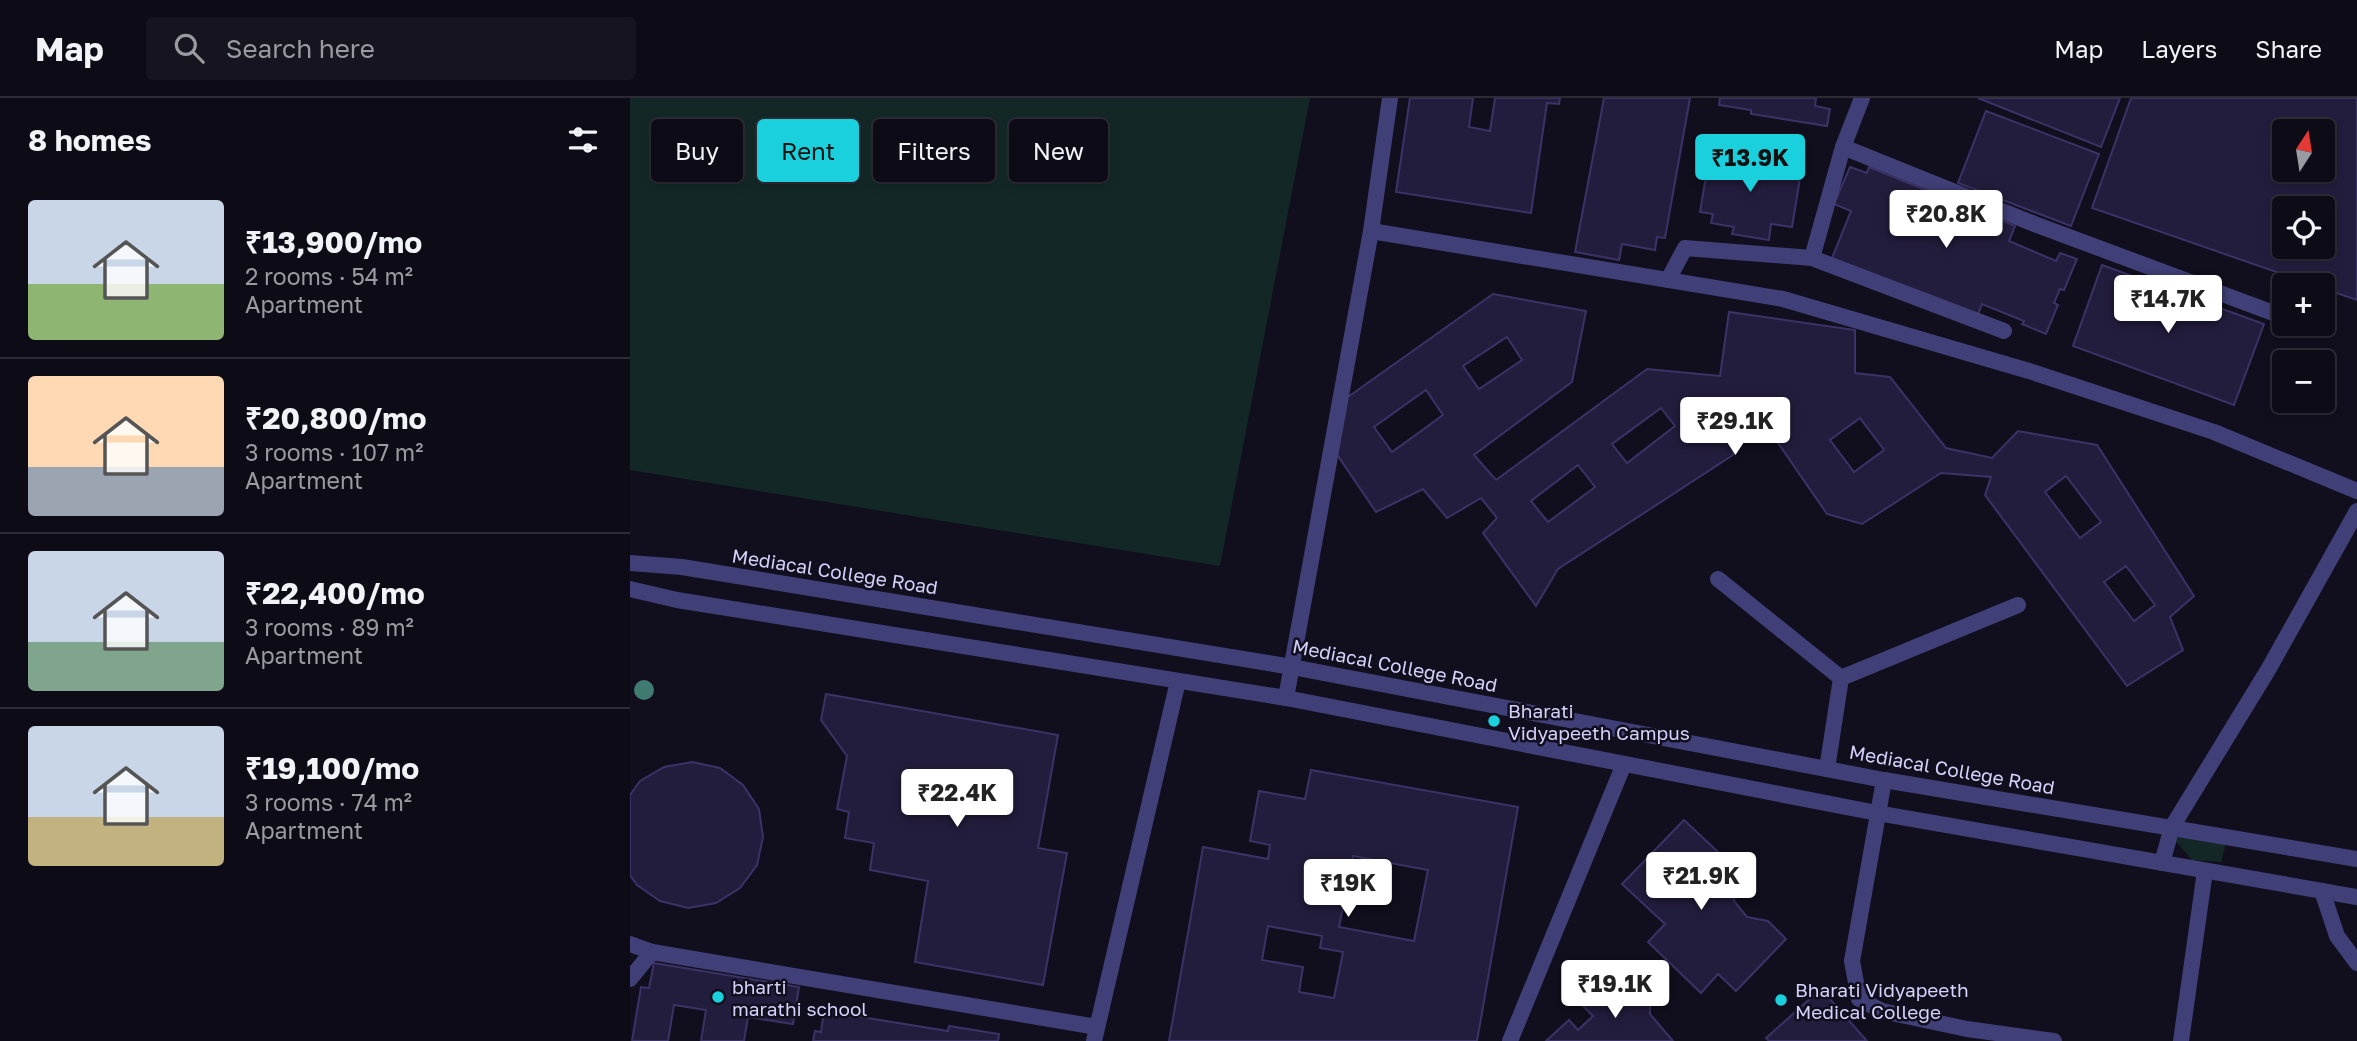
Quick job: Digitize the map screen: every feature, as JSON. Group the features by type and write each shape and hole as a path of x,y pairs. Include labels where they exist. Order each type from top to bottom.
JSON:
{"lane":[{"path":"1286,698 1371,231 1390,98"},
{"path":"1812,258 1843,147 1862,98"},
{"path":"1843,147 2037,225 2272,313"},
{"path":"1371,231 1783,299 2029,371 2214,432 2357,491"},
{"path":"1668,280 1685,248 1812,258 2004,331"},
{"path":"2162,863 2172,827 2268,670 2357,511"},
{"name":"Mediacal College Road","path":"630,564 682,567 1292,667 1884,780 2357,859"},
{"path":"1718,579 1841,678"},
{"path":"630,589 677,600 1286,698 1877,813 2357,897"},
{"path":"1841,678 2018,606"},
{"path":"1827,769 1841,678"},
{"path":"630,944 652,952 1095,1034 1178,681"},
{"path":"1510,1041 1624,764"},
{"path":"1884,780 1852,961 1859,999 1882,1012 1967,1029 2054,1041"},
{"path":"2181,1041 2205,871"},
{"path":"2322,891 2337,936 2357,962"},
{"path":"630,979 652,952"}],"green space":[{"path":"630,98 1310,98 1220,566 630,470"},
{"path":"2191,823 2204,827 2226,843 2221,862 2192,860 2174,839"}],"building":[{"path":"1410,98 1473,98 1469,127 1490,131 1495,98 1560,98 1559,104 1547,103 1531,213 1396,192"},
{"path":"1604,98 1690,98 1665,238 1657,237 1655,250 1622,244 1619,260 1575,252"},
{"path":"1720,98 1816,98 1815,106 1830,109 1827,126 1751,114 1751,110 1719,105"},
{"path":"1978,98 2120,98 2101,147"},
{"path":"2131,98 2357,98 2357,300 2335,292 2335,273 2279,273 2092,208"},
{"path":"1986,111 2099,154 2071,226 1958,183"},
{"path":"1710,152 1802,166 1792,227 1771,224 1769,240 1732,234 1734,227 1711,223 1713,214 1700,212"},
{"path":"1850,167 1867,173 1869,167 2015,226 2009,241 2056,261 2060,253 2077,259 2064,290 2060,289 2054,303 2058,305 2046,334 2022,324 2024,321 1982,304 1977,317 1832,258 1851,211 1834,204"},
{"path":"2102,265 2264,324 2234,405 2073,346"},
{"path":"1493,294 1586,311 1572,382 1474,455 1496,480 1647,369 1720,376 1729,312 1855,330 1855,373 1890,377 1946,448 1992,458 2018,431 2097,445 2194,596 2170,617 2183,650 2127,686 1985,495 1991,477 1941,473 1862,524 1827,514 1776,440 1735,440 1733,455 1558,569 1536,606 1483,533 1497,518 1481,498 1447,518 1423,489 1376,512 1336,453 1345,399","holes":["1507,337 1522,360 1479,389 1463,366","1426,390 1443,415 1392,452 1374,427","1661,408 1675,426 1627,463 1612,444","1860,418 1884,450 1854,472 1830,440","1578,465 1595,487 1548,522 1531,501","2066,476 2101,522 2080,538 2045,492","2126,566 2155,605 2134,621 2104,582"]},
{"path":"826,694 1058,735 1038,848 1067,853 1043,985 915,962 928,881 870,870 874,843 845,838 849,812 837,809 847,756 821,720"},
{"path":"692,762 720,768 743,785 759,809 763,837 757,865 740,888 716,903 688,908 660,901 637,885 630,875 630,795 640,781 664,767"},
{"path":"1311,770 1518,807 1477,1041 1169,1041 1203,847 1268,859 1270,845 1250,841 1259,791 1305,799","holes":["1353,856 1428,870 1414,941 1339,927","1268,926 1322,936 1320,948 1343,952 1334,998 1299,992 1303,967 1262,960"]},
{"path":"1684,820 1736,869 1734,901 1747,917 1768,921 1786,939 1736,991 1718,974 1701,993 1648,942 1665,924 1622,884"},
{"name":"bharti marathi school","path":"654,963 799,987 793,1024 748,1017 744,1041 701,1041 706,1010 674,1005 668,1041 632,1041 641,987 649,988"},
{"path":"1613,979 1634,998 1650,998 1650,1014 1673,1041 1546,1041 1569,1020 1578,1030 1593,1016 1583,1006"},
{"path":"1821,989 1867,1041 1769,1041 1766,1038"},
{"path":"824,1011 948,1031 949,1026 999,1034 998,1041 813,1041 815,1031 821,1032"}],"place":[{"name":"Bharati Vidyapeeth Campus","path":"1494,721"},
{"name":"bharti marathi school","path":"718,997"},
{"name":"Bharati Vidyapeeth Medical College","path":"1781,1000"}]}
